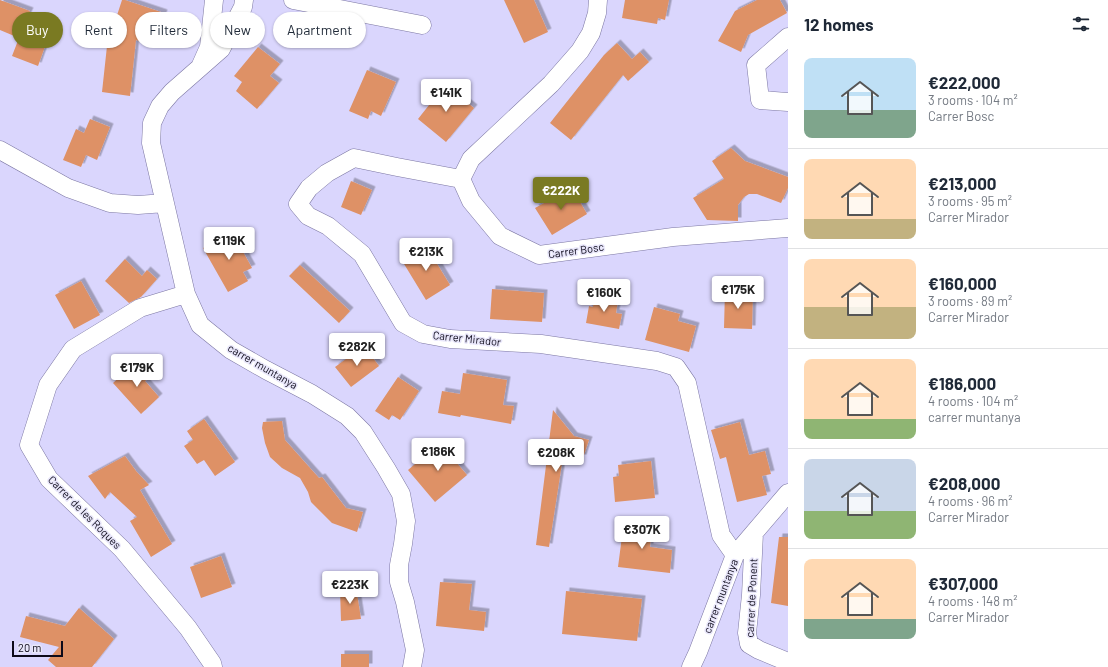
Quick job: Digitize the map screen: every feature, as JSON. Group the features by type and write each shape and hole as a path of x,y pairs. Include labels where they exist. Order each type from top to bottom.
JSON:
{"street":[{"path":"200,67 209,47 214,0"},
{"name":"carrer muntanya","path":"244,0 243,6 221,49 172,92 160,106 152,124 151,143 186,294 200,325 231,350 312,394 347,416 364,432 386,468 401,494 406,521 404,544 399,565 399,582 405,602 415,650 412,667"},
{"path":"293,0 422,26"},
{"path":"461,179 471,159 551,84 580,51 591,33 597,13 598,0"},
{"path":"788,37 756,65 760,100 788,102"},
{"path":"0,150 68,188 110,203 138,205 165,203"},
{"name":"Carrer Mirador","path":"461,179 354,158 327,173 309,188 298,204 308,216 328,226 362,254 403,323 423,334 450,339 541,344 657,361 676,367 687,383 721,535 735,555"},
{"name":"Carrer Bosc","path":"461,179 471,201 500,236 539,255 674,237 788,228"},
{"name":"Carrer de les Roques","path":"186,294 140,308 73,349 48,385 29,445 49,479 122,549 188,628 212,663 213,667"},
{"name":"carrer muntanya","path":"691,667 735,555 788,493"},
{"name":"carrer de Ponent","path":"754,533 751,595 747,633 749,644 759,650 788,662"}],"building":[{"path":"0,0 30,11 12,12 12,35 0,30"},
{"path":"122,0 125,0 161,12 135,12 135,48 130,96 102,92 107,48 127,48 127,12 118,12"},
{"path":"504,0 534,0 548,32 524,43"},
{"path":"625,0 669,0 665,20 658,18 657,24 622,18"},
{"path":"757,0 780,0 787,13 748,35 741,52 718,41 735,11"},
{"path":"617,43 632,59 640,52 649,62 628,81 623,75 571,140 550,123 604,55"},
{"path":"15,48 44,48 38,66 12,56"},
{"path":"257,48 259,48 280,64 270,76 279,83 257,109 236,91 242,82 234,76"},
{"path":"367,70 396,82 381,116 371,111 368,119 349,111"},
{"path":"445,85 474,108 446,142 418,119"},
{"path":"90,119 110,127 97,160 86,155 81,167 63,160 76,129 84,133"},
{"path":"731,148 745,161 788,177 788,188 781,203 757,194 749,194 744,197 738,205 738,221 707,220 693,198 724,179 712,161"},
{"path":"351,181 372,190 361,215 341,207"},
{"path":"572,188 587,214 552,235 535,208"},
{"path":"232,232 252,268 243,272 248,281 228,292 203,248"},
{"path":"425,244 450,285 426,300 401,259"},
{"path":"125,259 142,276 147,270 157,279 141,297 129,303 105,281"},
{"path":"300,265 350,311 339,323 289,276"},
{"path":"81,281 100,315 74,329 55,295"},
{"path":"492,289 544,293 542,322 490,319"},
{"path":"725,290 753,291 752,329 724,328"},
{"path":"595,296 618,300 616,313 622,314 619,329 586,323 589,306 593,307"},
{"path":"654,307 680,314 678,321 696,326 689,352 645,340"},
{"path":"364,346 379,366 351,387 335,367"},
{"path":"136,362 150,377 145,381 159,397 141,414 113,383"},
{"path":"463,373 507,380 503,405 514,406 511,424 461,415 460,417 438,413 442,391 460,394"},
{"path":"398,377 419,391 400,420 392,415 389,420 375,411"},
{"path":"553,410 574,436 589,440 583,458 563,457 549,547 536,545"},
{"path":"204,419 235,462 215,476 204,460 197,464 184,446 193,440 187,431"},
{"path":"282,421 285,440 319,478 322,477 346,508 363,512 357,532 332,523 311,502 308,492 300,478 282,468 270,457 262,428 263,422"},
{"path":"740,422 749,455 765,451 771,474 762,476 767,495 737,502 726,457 720,459 711,430"},
{"path":"440,443 467,475 435,502 408,470"},
{"path":"125,456 149,485 140,490 172,544 151,557 130,521 137,517 110,492 105,499 88,476"},
{"path":"651,461 655,498 615,502 613,477 619,476 618,465"},
{"path":"624,521 652,524 650,547 672,550 670,573 618,567"},
{"path":"779,537 788,537 788,606 771,603"},
{"path":"221,556 232,587 201,598 190,567"},
{"path":"440,582 472,584 469,610 486,612 484,631 436,626"},
{"path":"356,587 361,619 341,621 340,589"},
{"path":"566,591 642,599 637,641 562,634"},
{"path":"79,608 114,639 92,667 56,667 48,660 59,647 20,637 26,616 65,626"},
{"path":"341,654 369,654 369,667 341,667"}]}
